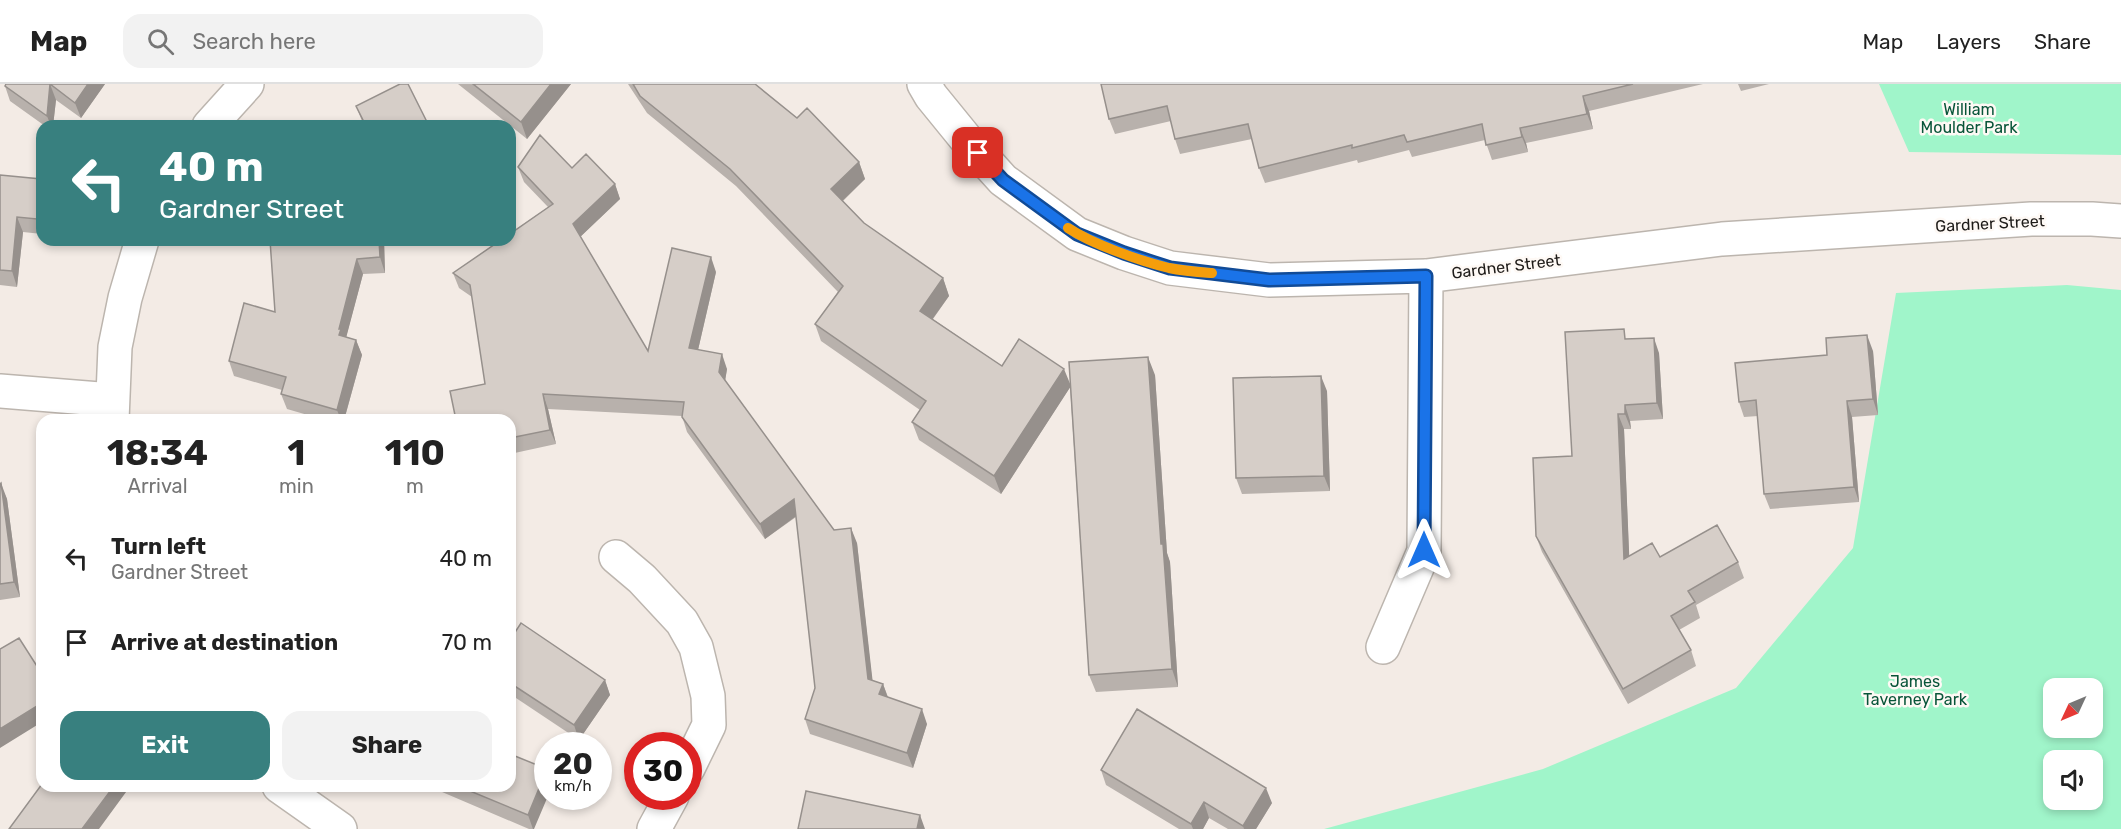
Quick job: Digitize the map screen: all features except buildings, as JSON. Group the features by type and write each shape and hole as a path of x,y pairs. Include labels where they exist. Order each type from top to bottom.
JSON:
{"street":[{"path":"214,120 247,84"},
{"name":"Gardner Street","path":"924,84 966,140 1003,180 1077,234 1170,268 1269,280 1426,276 1722,239 2031,219 2121,221"},
{"path":"0,391 112,410 115,347 125,298 140,246"},
{"path":"1383,647 1424,550 1426,276"},
{"path":"616,557 642,579 682,622 696,647 708,696 709,725 702,739"},
{"path":"288,792 340,829"},
{"path":"654,829 664,810"}],"green space":[{"name":"William Moulder Park","path":"1879,84 2121,84 2121,155 1909,152"},
{"name":"James Taverney Park","path":"2067,285 2121,290 2121,829 1324,829 1543,769 1736,688 1853,548 1896,293"}],"slow traffic":[{"path":"1068,228 1077,234 1124,253 1170,268 1212,273"}],"route":[{"path":"978,153 1003,180 1077,234 1170,268 1269,280 1426,276 1424,550"}]}
